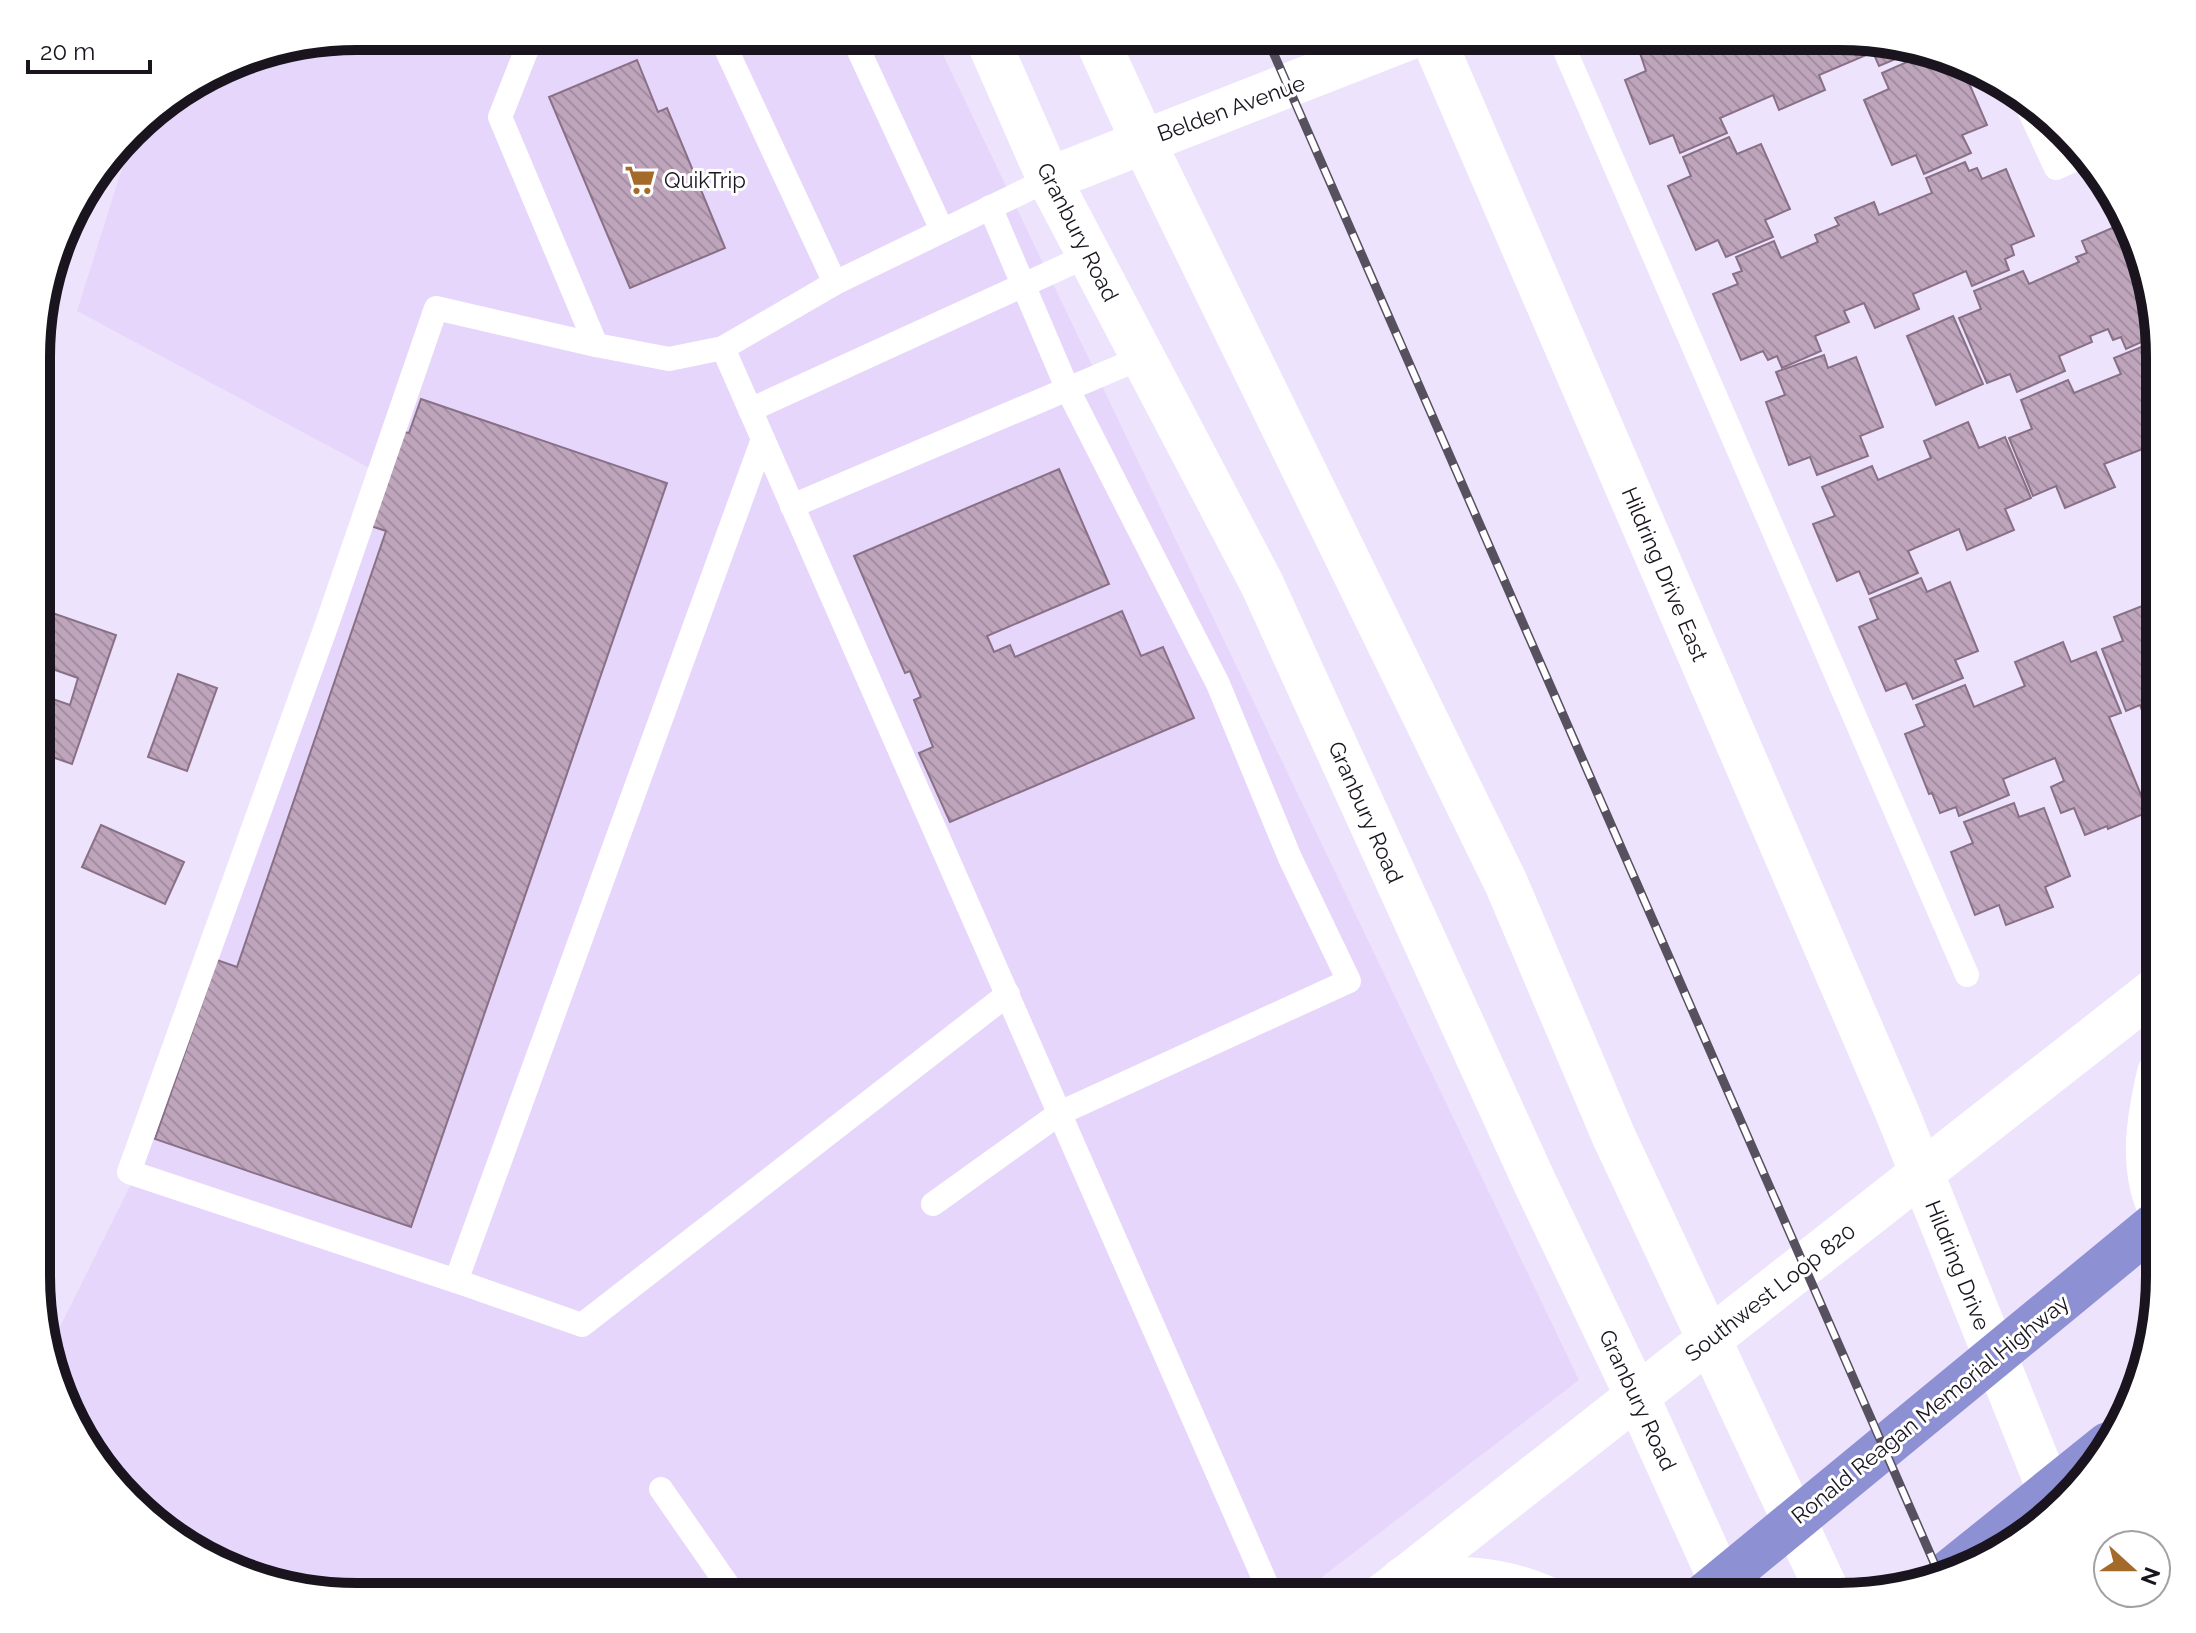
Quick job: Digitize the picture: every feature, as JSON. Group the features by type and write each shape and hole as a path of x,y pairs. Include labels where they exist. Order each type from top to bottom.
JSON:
{"highway":[{"name":"Ronald Reagan Memorial Highway","path":"1719,1583 2146,1232"},
{"path":"1975,1551 2080,1466"}],"main road":[{"name":"Granbury Road","path":"992,50 1049,179 1262,584 1534,1181 1722,1583"},
{"path":"1101,50 1506,883 1614,1137 1824,1583"},
{"name":"Belden Avenue","path":"1049,179 1380,50"},
{"name":"Hildring Drive East","path":"1438,50 1897,1112"},
{"name":"Southwest Loop 820","path":"1398,1583 2146,997"},
{"name":"Hildring Drive","path":"1897,1112 2052,1497"},
{"path":"1421,1583 1456,1577 1502,1583"}],"lane":[{"path":"526,50 500,117 596,345"},
{"path":"727,50 835,283"},
{"path":"858,50 942,230"},
{"path":"1565,50 1967,975"},
{"path":"2033,119 2056,168 2074,159"},
{"path":"1008,994 582,1325 129,1172 327,624 436,308 669,359 723,348 835,283 1049,179"},
{"path":"933,1204 1060,1113 1349,981 1290,858 1218,684 1068,390 990,207"},
{"path":"750,410 1089,255"},
{"path":"723,348 1266,1583"},
{"path":"792,506 1143,357"},
{"path":"456,1281 763,439"},
{"path":"661,1489 726,1583"}],"shaded area":[{"path":"357,50 941,50 1579,1380 1314,1583 337,1582 277,1573 239,1560 203,1542 170,1520 126,1479 91,1430 73,1394 56,1335 133,1180 388,478 77,311 127,153 154,126 203,91 239,73 277,60"}],"building":[{"path":"1646,50 1872,52 1819,75 1825,90 1779,110 1773,95 1720,118 1727,133 1680,153 1673,135 1650,144 1625,80 1646,71 1640,53"},
{"path":"1873,52 1902,57 1879,66"},
{"path":"1914,59 1932,64 1934,69 1940,67 1967,78 1987,125 1962,135 1971,153 1924,174 1916,155 1892,165 1864,100 1889,89 1882,73"},
{"name":"QuikTrip","path":"637,60 658,112 667,108 725,248 630,288 549,97"},
{"path":"1729,137 1737,154 1761,144 1790,209 1765,220 1773,237 1726,257 1718,240 1696,250 1668,186 1691,176 1683,157"},
{"path":"1965,162 1969,171 1977,168 1982,179 2006,169 2034,236 2011,245 2014,255 2005,259 2009,270 1972,286 1966,271 1913,294 1919,309 1875,328 1864,303 1844,311 1849,322 1815,336 1821,351 1782,368 1777,356 1768,360 1763,351 1741,360 1713,294 1738,284 1733,274 1742,271 1736,257 1774,241 1781,258 1818,242 1815,235 1839,225 1835,218 1874,202 1879,215 1932,193 1926,178"},
{"path":"2117,226 2136,277 2145,340 2126,349 2121,337 2113,340 2108,329 2090,336 2092,342 2059,356 2065,371 2017,392 2010,374 1987,383 1959,318 1981,309 1974,291 2023,271 2029,284 2079,262 2076,257 2087,253 2082,241"},
{"path":"1953,316 1983,384 1936,405 1907,336"},
{"path":"2145,345 2146,448 2104,464 2115,487 2065,508 2056,486 2033,496 2009,438 2032,429 2021,400 2068,380 2074,393 2121,374 2114,358"},
{"path":"1824,355 1828,368 1856,357 1883,427 1860,436 1868,456 1817,475 1810,457 1789,465 1766,402 1785,395 1776,372"},
{"path":"421,399 667,483 411,1227 155,1139 217,960 237,967 386,531 371,526 403,432 409,433"},
{"path":"1968,422 1979,448 2005,437 2031,498 2005,509 2014,530 1967,550 1959,529 1908,551 1918,573 1869,594 1859,571 1837,581 1813,524 1835,516 1822,487 1872,466 1878,480 1931,458 1924,441"},
{"path":"1059,469 1109,584 987,636 994,652 1010,645 1015,657 1122,611 1141,656 1163,647 1194,718 950,822 919,753 933,747 914,700 921,697 910,671 905,673 854,556"},
{"path":"1921,578 1927,592 1950,582 1978,651 1955,660 1963,678 1913,699 1906,683 1886,691 1859,627 1878,619 1870,599"},
{"path":"2146,604 2146,721 2140,705 2126,711 2102,649 2123,641 2114,617"},
{"path":"50,612 116,635 72,764 50,756 50,698 70,705 78,678 50,668"},
{"path":"2063,642 2071,662 2096,652 2121,713 2109,717 2146,813 2085,835 2074,808 2061,813 2051,787 2064,781 2055,758 2003,779 2009,795 1959,816 1956,807 1940,813 1905,734 1925,726 1916,705 1965,685 1974,707 2025,686 2015,662"},
{"path":"178,674 217,688 187,771 148,757"},
{"path":"2014,803 2019,817 2044,808 2070,876 2045,887 2053,907 2006,925 1999,905 1975,915 1951,852 1973,843 1964,822"},
{"path":"101,825 184,862 165,904 82,867"}],"railway":[{"path":"1272,50 1936,1568"}],"place":[{"name":"QuikTrip","path":"640,180"}]}
